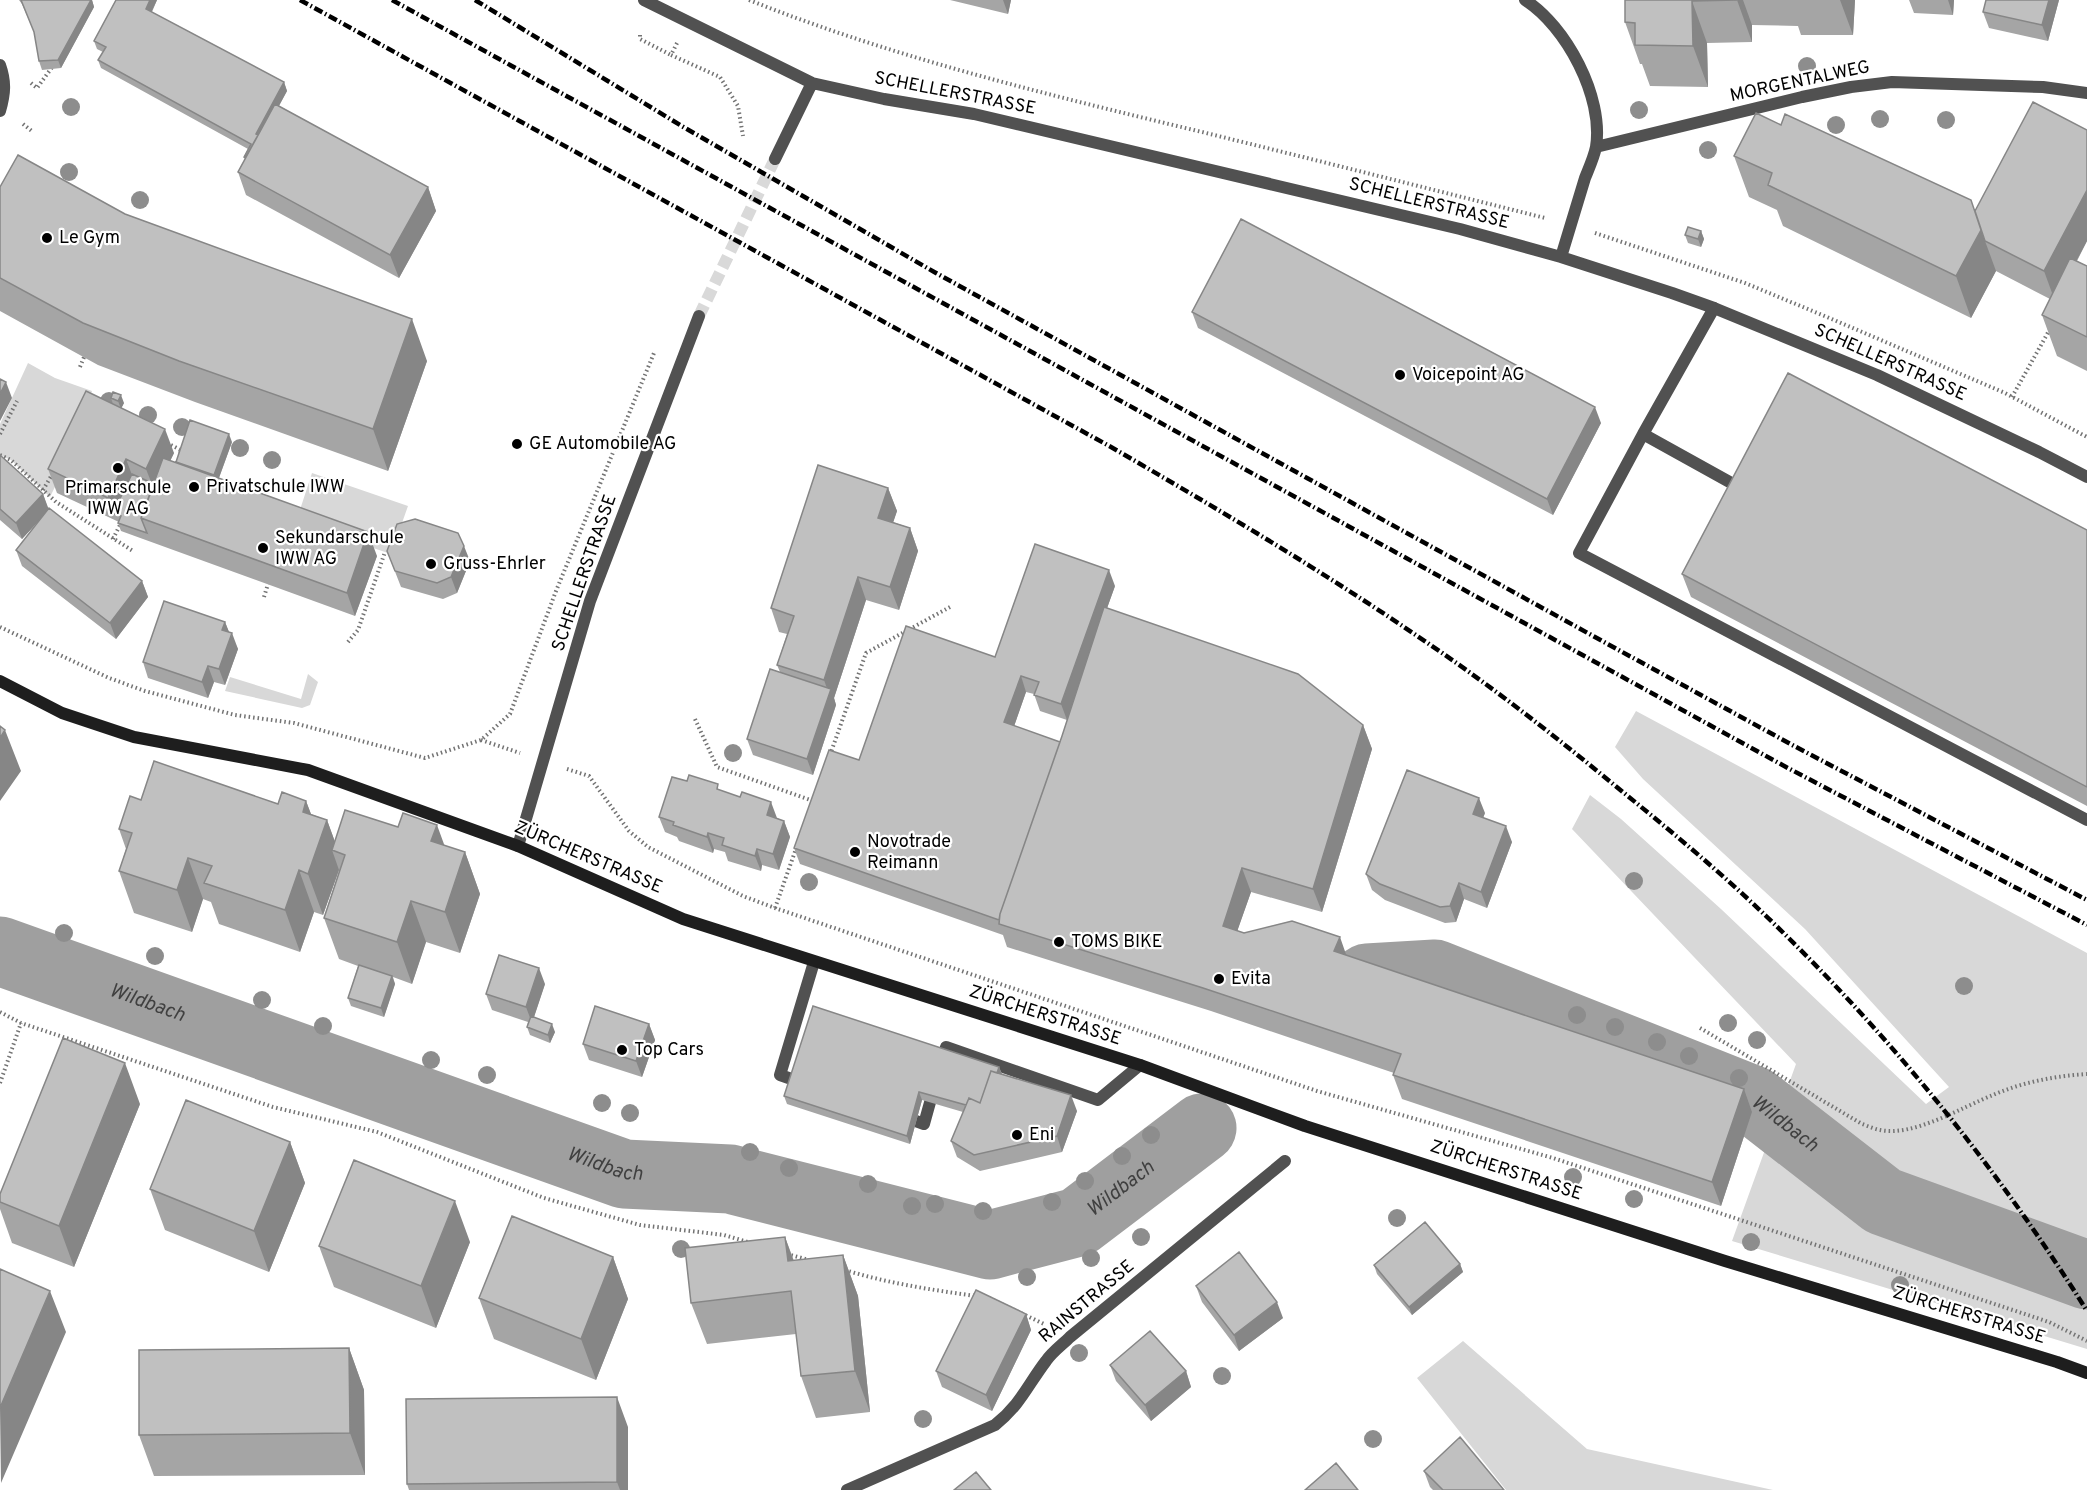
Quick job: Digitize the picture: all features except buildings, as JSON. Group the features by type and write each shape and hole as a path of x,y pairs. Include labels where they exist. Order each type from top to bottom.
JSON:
{"main road":[{"name":"ZÜRCHERSTRASSE","path":"0,681 62,713 109,730 145,740 308,770 518,846 683,919 1140,1065 1305,1126 1725,1261 2087,1373"}],"street":[{"name":"SCHELLERSTRASSE","path":"644,0 812,83 884,99 974,114 1461,229 1561,257 1714,308 1917,393 2087,477"},
{"path":"1525,0 1537,8 1558,30 1575,57 1588,83 1594,114 1596,147 1561,257"},
{"path":"0,65 5,78 5,94 0,111"},
{"name":"MORGENTALWEG","path":"1596,147 1802,97 1851,87 1892,82 2043,87 2087,93"},
{"path":"775,159 812,83"},
{"path":"1714,308 1579,553 2087,820"},
{"name":"SCHELLERSTRASSE","path":"518,846 590,601 699,316"},
{"path":"1643,434 1747,492"},
{"path":"813,1086 780,1075 800,1028 814,962"},
{"path":"890,1112 924,1124 933,1072 946,1047 1098,1100 1140,1065"},
{"name":"RAINSTRASSE","path":"848,1490 995,1425 1022,1400 1047,1359 1070,1337 1285,1161"}],"path":[{"path":"670,55 688,23"},
{"path":"640,35 640,39 670,55 720,76 738,106 743,136"},
{"path":"37,88 53,67 51,58"},
{"path":"23,124 33,132"},
{"path":"2012,397 2052,327"},
{"path":"0,627 109,678 145,691 235,715 294,723 425,758 481,740 510,714 556,591 658,343"},
{"path":"80,367 84,357"},
{"path":"0,434 17,401"},
{"path":"164,442 181,450 177,459"},
{"path":"0,455 11,460 56,502 133,551"},
{"path":"43,490 54,471"},
{"path":"113,539 121,523"},
{"path":"348,642 358,630 384,554 373,551"},
{"path":"264,597 268,584"},
{"path":"828,759 866,653 950,607"},
{"path":"695,718 717,767 813,801"},
{"path":"589,776 629,831 648,847 743,896 1317,1091 1575,1165 2049,1322 2087,1341"},
{"path":"809,812 817,790"},
{"path":"775,908 798,844"},
{"path":"0,1012 21,1023 273,1107 377,1132 544,1198 640,1225 724,1235 757,1245"},
{"path":"0,1083 21,1023"},
{"path":"1701,1028 1862,1124 1881,1130 1893,1131 1929,1122 2016,1086 2069,1075 2087,1074"},
{"path":"779,1251 812,1261"},
{"path":"834,1267 901,1284 993,1298 1070,1337"}],"shaded area":[{"path":"28,363 55,378 92,391 85,409 92,412 50,497 11,460 0,455 0,424"},
{"path":"312,473 408,506 391,554 296,522"},
{"path":"308,674 318,682 310,705 302,708 225,691 230,677 301,699"},
{"path":"1636,711 2087,953 2087,1349 1732,1241 1796,1064 1572,829 1590,795 1621,819 1721,909 1926,1104 1949,1087 1805,929 1643,779 1615,747"},
{"path":"1463,1341 1587,1449 1773,1490 1506,1490 1417,1378"}],"waterway":[{"name":"Wildbach","path":"0,951 624,1174 730,1179 990,1245 1078,1222 1202,1128"},
{"name":"Wildbach","path":"1367,978 1435,974 1753,1100 1883,1201 2087,1275"}],"tunnel":[{"path":"699,316 775,159"}],"railway":[{"path":"300,0 1111,447 1310,566 1388,616 1487,685 1585,761 1700,856 1811,961 1898,1055 1939,1104 2016,1205 2087,1311"},
{"path":"392,0 1786,767 2087,925"},
{"path":"475,0 680,125 936,273 1796,747 2087,900"}],"place":[{"name":"Le Gym","path":"47,238"},
{"name":"Voicepoint AG","path":"1400,375"},
{"name":"GE Automobile AG","path":"517,444"},
{"name":"Primarschule IWW AG","path":"118,468"},
{"name":"Privatschule IWW","path":"194,487"},
{"name":"Sekundarschule IWW AG","path":"263,548"},
{"name":"Gruss-Ehrler","path":"431,564"},
{"name":"Novotrade Reimann","path":"855,852"},
{"name":"TOMS BIKE","path":"1059,942"},
{"name":"Evita","path":"1219,979"},
{"name":"Top Cars","path":"622,1050"},
{"name":"Eni","path":"1017,1135"}]}
